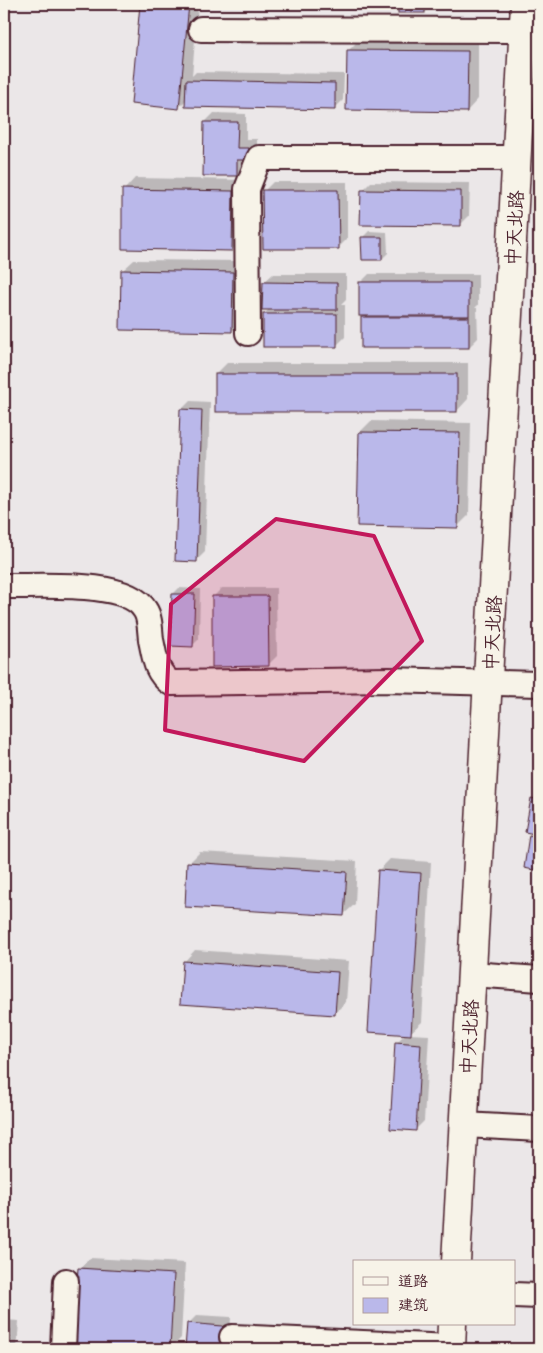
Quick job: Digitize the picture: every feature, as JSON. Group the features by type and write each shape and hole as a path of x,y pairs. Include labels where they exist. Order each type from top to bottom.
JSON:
{"main road":[{"name":"中天北路","path":"456,1260 518,158 530,21"}],"street":[{"path":"201,29 530,21"},
{"path":"248,332 247,189 259,158 518,158"},
{"path":"4,586 108,588 133,597 146,610 157,668 164,678 171,682 489,681 539,684"},
{"path":"472,974 539,979"},
{"path":"464,1125 539,1129"},
{"path":"62,1349 65,1334 66,1281"},
{"path":"516,1295 539,1296"},
{"path":"232,1337 451,1340"}],"highlighted area":[{"path":"276,519 374,536 422,641 304,761 165,730 171,604"}],"building":[{"path":"140,4 189,4 179,109 131,104"},
{"path":"398,4 425,4 425,13 398,13"},
{"path":"347,50 468,51 467,112 346,110"},
{"path":"186,80 335,83 335,110 185,107"},
{"path":"204,122 238,122 237,148 249,148 249,160 237,160 237,176 203,176"},
{"path":"122,189 233,191 232,251 122,249"},
{"path":"262,190 338,190 339,249 263,249"},
{"path":"361,190 461,191 461,226 360,225"},
{"path":"361,237 382,237 382,260 362,260"},
{"path":"121,270 233,272 232,332 120,330"},
{"path":"263,282 337,283 337,310 262,310"},
{"path":"359,282 469,282 469,316 359,316"},
{"path":"263,314 337,314 337,347 263,347"},
{"path":"361,317 469,317 469,348 361,348"},
{"path":"215,374 457,374 457,412 215,412"},
{"path":"180,409 202,410 197,562 175,561"},
{"path":"359,432 460,433 458,528 357,526"},
{"path":"172,594 195,594 193,647 170,646"},
{"path":"212,596 268,596 269,666 212,667"},
{"path":"531,798 539,800 539,835 525,832"},
{"path":"529,835 539,837 539,871 524,868"},
{"path":"187,862 347,872 344,916 185,907"},
{"path":"378,870 421,873 411,1035 368,1032"},
{"path":"183,961 338,972 335,1015 180,1004"},
{"path":"395,1042 421,1044 416,1131 390,1129"},
{"path":"78,1268 174,1274 170,1349 73,1345"},
{"path":"187,1323 223,1326 221,1349 185,1349"},
{"path":"4,1329 10,1329 9,1349 4,1349"}]}
